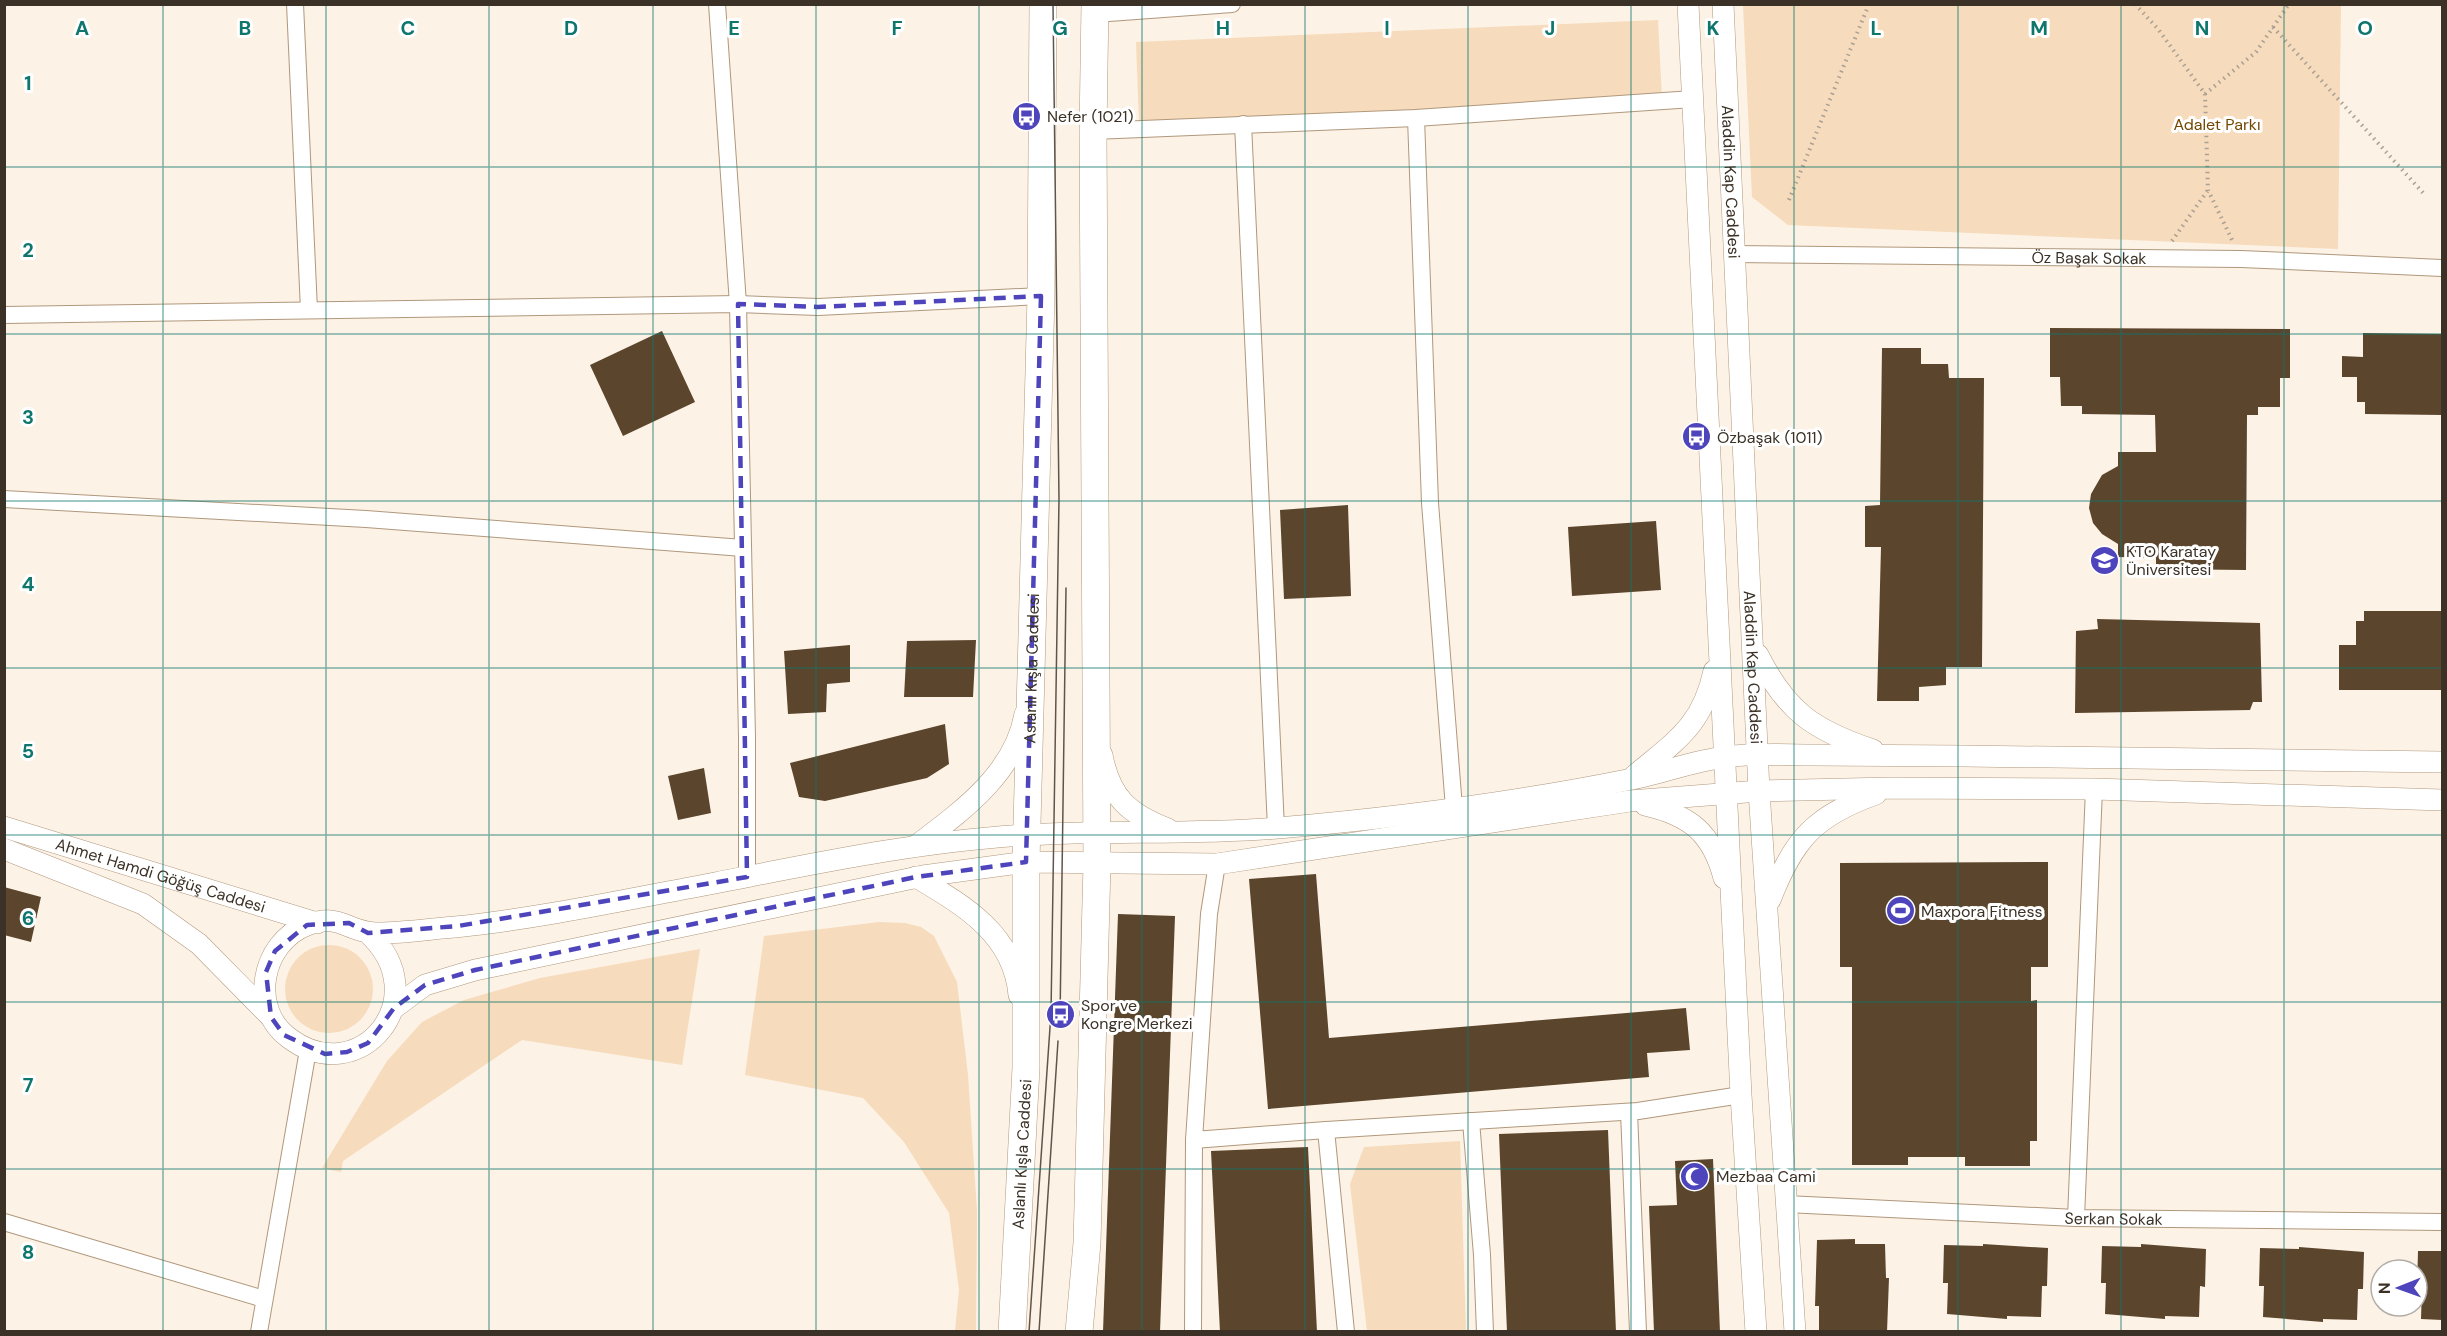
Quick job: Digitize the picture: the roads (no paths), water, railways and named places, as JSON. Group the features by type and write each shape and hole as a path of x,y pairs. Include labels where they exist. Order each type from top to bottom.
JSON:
{"main road":[{"name":"Aslanlı Kışla Caddesi","path":"1012,1332 1026,1068 1030,684 1041,296 1043,4"},
{"path":"1079,1332 1087,1243 1097,864 1093,130 1095,9"}],"street":[{"path":"295,4 309,310"},
{"path":"717,4 738,304 747,877"},
{"path":"1095,9 1232,4"},
{"path":"1688,4 1741,1095 1756,1332"},
{"name":"Aladdin Kap Caddesi","path":"1723,4 1759,791 1795,1332"},
{"path":"1093,130 1416,118 1693,99"},
{"path":"1416,118 1430,503 1454,808"},
{"path":"1243,124 1276,828"},
{"name":"Öz Başak Sokak","path":"1735,254 2241,259 2442,268"},
{"path":"4,315 738,304 818,307 1041,296"},
{"path":"4,499 366,519 743,548"},
{"path":"1629,780 1692,726 1709,693 1719,646"},
{"path":"1754,646 1774,687 1804,718 1847,741 1890,755"},
{"path":"917,845 970,805 1000,770 1023,727 1030,684"},
{"path":"1098,728 1106,775 1119,798 1141,819 1177,833"},
{"path":"394,1008 425,985 475,970 916,877 1027,848 1097,835 1276,828 1454,808 1629,780 1724,757 1890,755 2442,762"},
{"path":"368,933 458,926 540,916 917,845 1027,848 1097,864 1218,864 1630,801 1726,793 1891,788 2094,789 2442,800"},
{"path":"1767,906 1784,863 1809,829 1846,804 1891,788"},
{"path":"2076,1218 2094,789"},
{"path":"1630,801 1670,811 1702,831 1721,864 1732,908"},
{"name":"Ahmet Hamdi Göğüş Caddesi","path":"4,827 317,923"},
{"path":"4,849 143,904 199,944 271,1017 284,1035 308,1050 325,1054 347,1052 368,1043 384,1027 394,1008 397,987 394,966 384,947 368,933 349,923 328,921 307,925 289,936 275,951 266,972 264,995 271,1017"},
{"path":"1193,1332 1194,1140 1209,914 1218,864"},
{"path":"916,877 960,903 988,926 1007,951 1018,983 1026,1068"},
{"path":"259,1332 308,1050"},
{"path":"1194,1140 1629,1112 1741,1095"},
{"path":"1629,1112 1638,1332"},
{"path":"1471,1121 1482,1255 1485,1332"},
{"path":"1326,1130 1346,1332"},
{"name":"Serkan Sokak","path":"1786,1204 2076,1218 2442,1222"},
{"path":"4,1222 264,1299"}],"tram line":[{"path":"1029,1332 1051,1013 1059,499 1053,4"},
{"path":"1060,1020 1066,588"},
{"path":"1039,1332 1058,1041"}],"place":[{"name":"Nefer (1021)","path":"1026,116"},
{"name":"Özbaşak (1011)","path":"1696,437"},
{"name":"KTO Karatay Üniversitesi","path":"2105,560"},
{"name":"Maxpora Fitness","path":"1900,911"},
{"name":"Spor ve Kongre Merkezi","path":"1060,1014"},
{"name":"Mezbaa Cami","path":"1695,1176"}],"park label":[{"name":"Adalet Parkı","path":"2217,124"}]}
